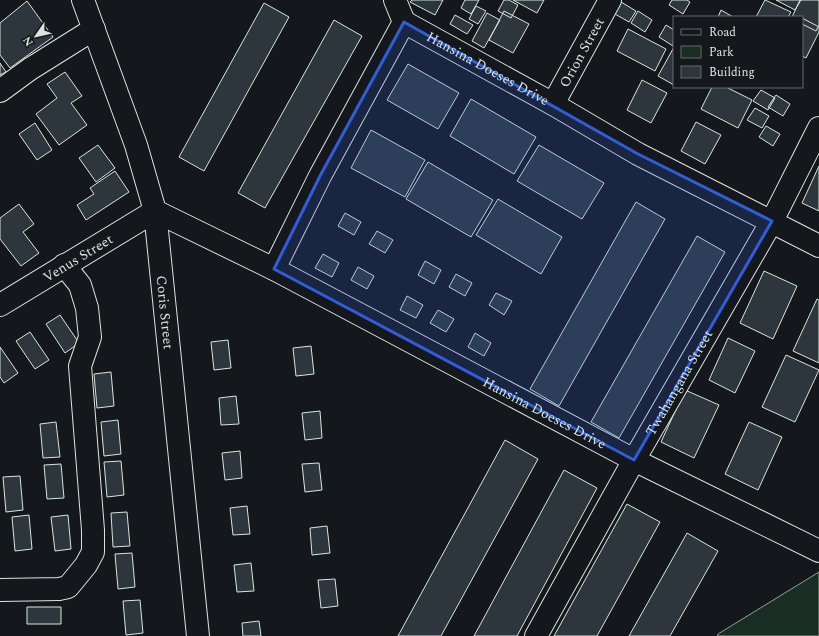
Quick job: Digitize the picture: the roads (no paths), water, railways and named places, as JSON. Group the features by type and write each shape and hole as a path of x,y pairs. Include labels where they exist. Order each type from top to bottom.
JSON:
{"street":[{"name":"Coris Street","path":"83,0 136,145 155,211 198,636"},
{"path":"274,269 320,176 404,22 395,0"},
{"name":"Orion Street","path":"553,104 610,0"},
{"name":"Hansina Doeses Drive","path":"404,22 553,104 638,154 819,246"},
{"path":"0,91 30,69 94,29"},
{"name":"Twahangana Street","path":"536,636 634,460 772,221 819,128"},
{"name":"Hansina Doeses Drive","path":"155,211 274,269 634,460 819,551"},
{"name":"Venus Street","path":"0,305 155,211"},
{"path":"0,590 59,589 68,587 86,565 92,552 93,530 80,366 90,337 87,308 80,285 64,265"}]}
